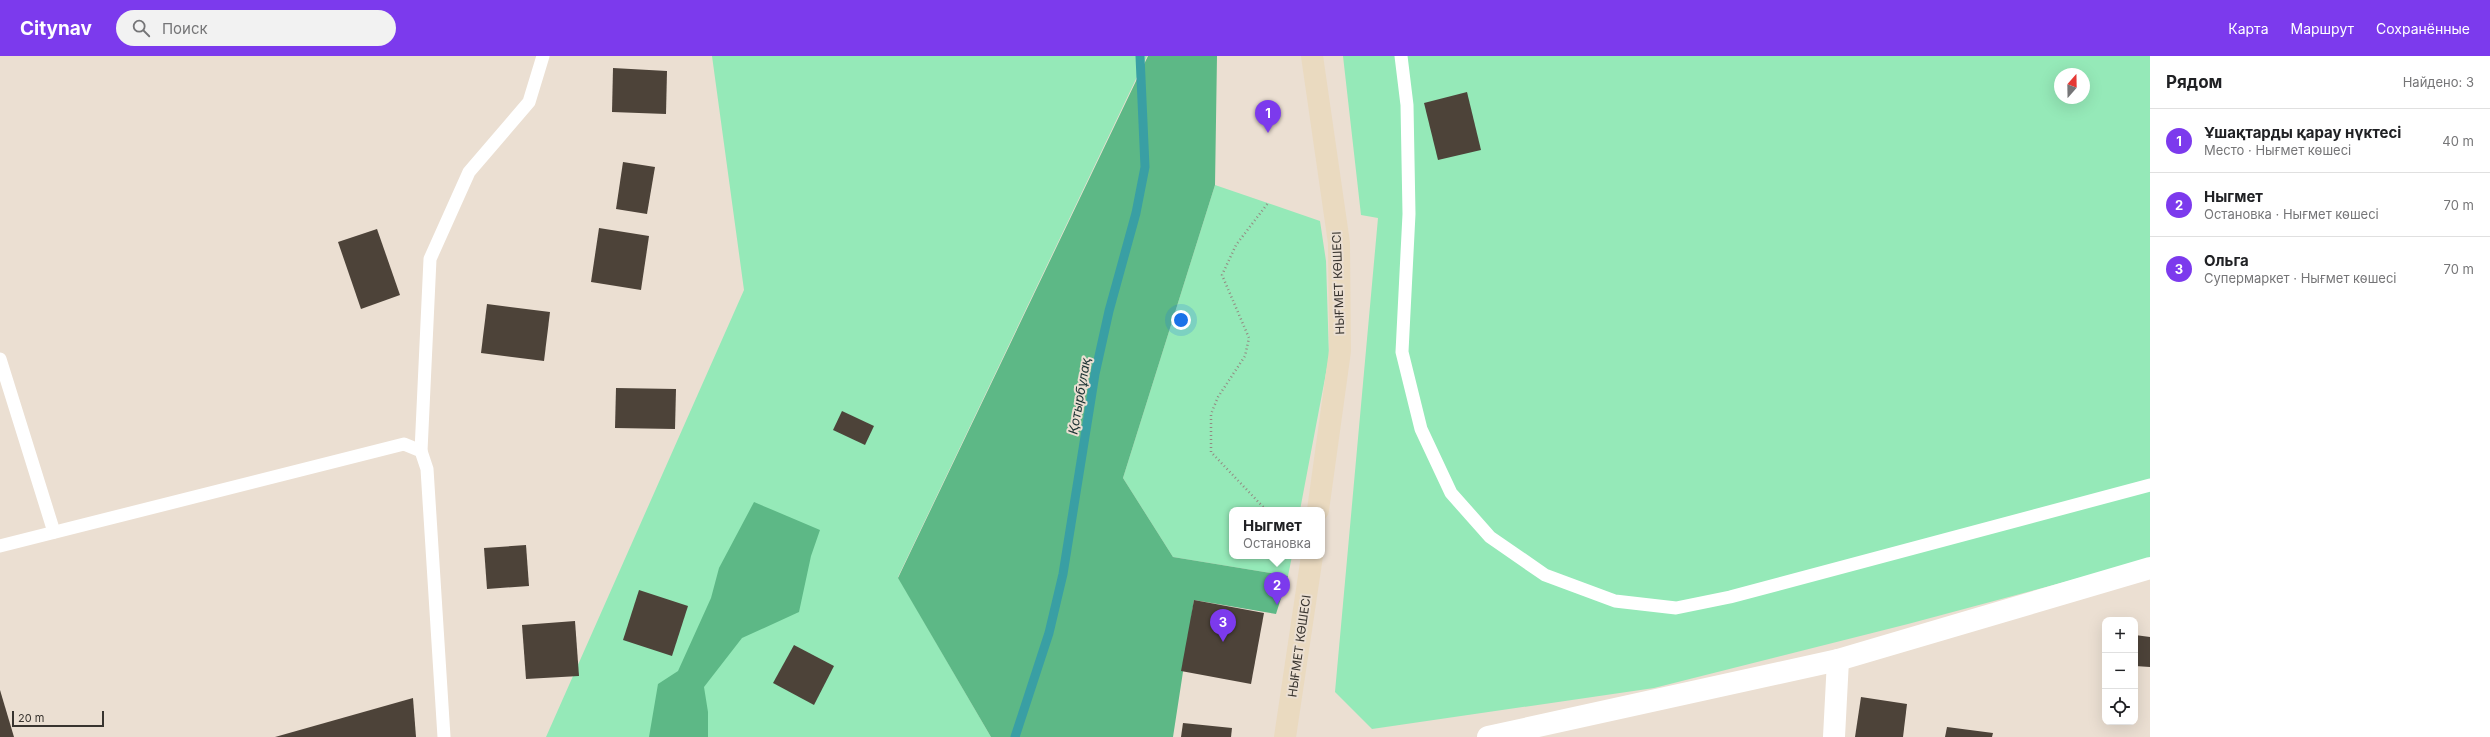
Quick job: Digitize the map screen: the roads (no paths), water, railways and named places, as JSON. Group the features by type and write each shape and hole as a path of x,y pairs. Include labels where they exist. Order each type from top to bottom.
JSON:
{"main road":[{"name":"НЫҒМЕТ КӨШЕСІ","path":"1312,56 1339,243 1340,351 1318,507"},
{"name":"НЫҒМЕТ КӨШЕСІ","path":"1285,737 1312,559"}],"street":[{"path":"1488,737 1838,660 2150,568"},
{"path":"1834,737 1838,660"}],"lane":[{"path":"444,737 427,469 421,451 430,259 468,172 530,102 543,56"},
{"path":"1402,56 1406,105 1409,214 1402,352 1421,429 1451,493 1490,537 1545,575 1615,601 1676,608 1730,597 2150,485"},
{"path":"0,359 54,532"},
{"path":"0,546 404,444 421,451"}],"waterway":[{"name":"Қотырбұлақ","path":"1015,737 1049,633 1063,574 1095,374 1109,311 1136,213 1145,167 1140,56"}],"place":[{"name":"Ұшақтарды қарау нүктесі","path":"1268,133"},
{"name":"Ныгмет","path":"1277,605"},
{"name":"Ольга","path":"1223,642"}]}
